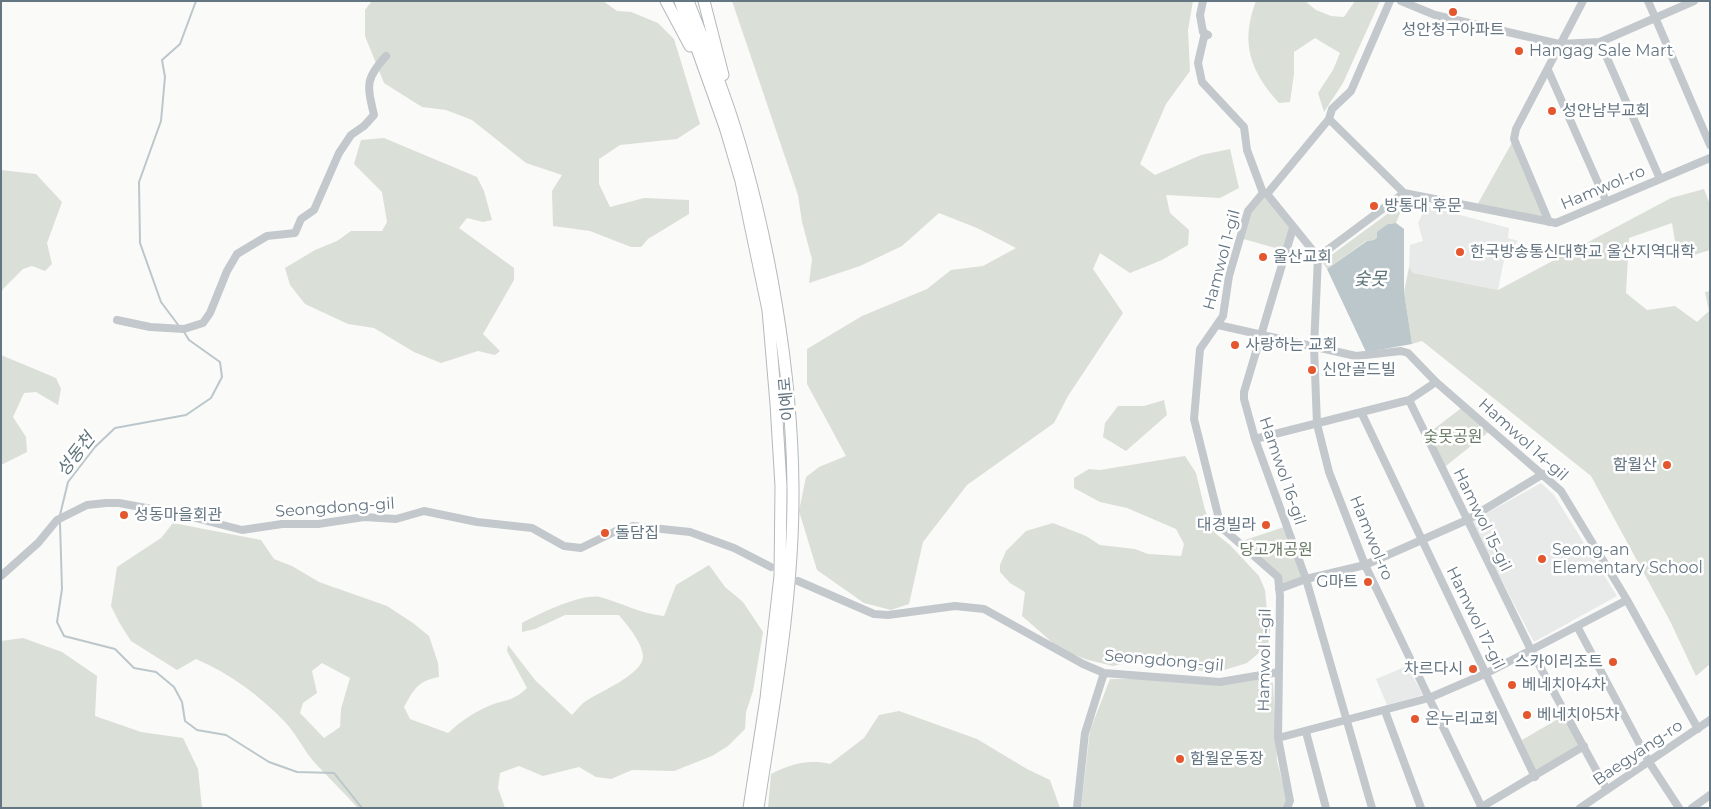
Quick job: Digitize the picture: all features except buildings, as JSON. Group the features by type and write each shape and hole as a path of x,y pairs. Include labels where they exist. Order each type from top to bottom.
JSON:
{"highway":[{"path":"666,1 730,127"},
{"name":"이예로","path":"680,1 750,181 769,267 782,351 793,487 791,559 781,653 758,808"},
{"name":"이예로","path":"688,1 730,127 768,310 781,486 780,576 766,698 749,808"},
{"path":"704,1 730,127"}],"street":[{"path":"1203,1 1200,15 1203,32 1208,35 1204,37 1198,63 1202,82 1244,126 1247,150 1265,194 1318,258 1404,193 1329,119"},
{"name":"Hamwol 1-gil","path":"1287,808 1290,801 1278,738 1278,577 1222,527 1194,419 1200,350 1223,316 1229,276 1248,211 1265,194 1329,119 1332,110 1351,91 1390,1"},
{"path":"1401,1 1436,15 1559,44 1600,42 1694,1"},
{"path":"1549,222 1514,139 1516,129 1583,1"},
{"path":"1648,1 1710,145"},
{"path":"1600,42 1660,179"},
{"path":"117,320 150,327 181,328 203,323 210,313 227,271 237,254 267,236 295,233 301,219 314,210 339,153 351,135 364,126 374,115 369,92 370,73 386,56"},
{"path":"1548,70 1606,201"},
{"name":"Hamwol-ro","path":"1404,193 1556,223 1710,158"},
{"name":"Hamwol 16-gil","path":"1293,228 1260,335 1244,392 1244,399 1255,439 1306,579 1372,808"},
{"name":"Hamwol-ro","path":"1318,258 1314,347 1317,424 1330,472 1365,565 1481,808"},
{"name":"Hamwol 14-gil","path":"1218,325 1356,356 1401,351 1408,353 1436,382 1543,474 1560,491 1627,600 1698,729"},
{"path":"1255,439 1362,414 1410,400 1436,382"},
{"name":"Hamwol 15-gil","path":"1410,400 1531,650 1607,790"},
{"name":"Hamwol 17-gil","path":"1362,414 1421,541 1487,673 1535,776"},
{"path":"1279,590 1306,579 1365,565 1421,541 1467,520 1543,474"},
{"name":"Seongdong-gil","path":"1,576 38,543 57,520 64,515 87,505 119,503 184,515 242,530 282,524 318,524 364,518 396,519 424,511 477,522 532,528 564,546 581,548 618,530 633,526 690,532 734,548 772,567"},
{"name":"Seongdong-gil","path":"798,581 874,614 888,616 956,606 984,609 1083,664 1104,673 1220,682 1279,672"},
{"path":"1278,738 1429,698 1487,673 1627,600"},
{"path":"1577,626 1649,762 1680,808"},
{"path":"1077,808 1084,732 1104,673"},
{"path":"1385,711 1421,808"},
{"name":"Baegyang-ro","path":"1580,808 1710,720"},
{"path":"1306,732 1326,808"},
{"path":"1481,808 1584,746"},
{"path":"1692,808 1710,795"}],"shaded area":[{"name":"한국방송통신대학교 울산지역대학","path":"1426,206 1509,228 1508,238 1518,241 1504,260 1498,290 1413,273 1409,267 1410,245 1423,241 1418,223"},
{"name":"Seong-an Elementary School","path":"1541,483 1554,495 1617,596 1534,642 1471,522"},
{"path":"1407,666 1423,695 1387,705 1376,679"}],"green space":[{"path":"372,1 603,1 617,11 631,12 658,23 674,39 700,124 677,139 620,145 599,159 599,184 610,207 644,198 689,200 689,214 648,239 641,247 631,247 590,231 553,226 552,191 562,175 526,163 472,120 446,110 422,107 384,83 365,36 365,10"},
{"path":"732,1 1193,1 1188,30 1190,71 1166,104 1140,164 1155,175 1201,155 1230,149 1239,188 1220,198 1166,195 1170,213 1189,230 1188,245 1162,260 1130,273 1100,253 1093,269 1123,313 1068,396 1054,423 967,485 923,542 909,604 891,610 864,603 817,570 799,511 806,477 819,467 846,456 807,384 807,349 862,316 927,289 951,270 983,266 1016,248 977,228 939,213 902,246 860,266 809,283 812,259 802,222 798,195"},
{"path":"1256,1 1305,1 1316,10 1331,16 1344,17 1355,1 1380,1 1343,83 1324,112 1318,93 1333,70 1340,53 1315,38 1294,52 1294,74 1290,102 1279,103 1261,79 1251,56 1249,30"},
{"path":"384,138 477,177 484,191 492,220 483,222 467,218 459,228 514,268 514,280 483,334 500,351 495,355 478,351 441,363 414,352 374,328 348,324 305,304 290,285 285,268 315,250 337,241 351,231 382,231 387,222 382,192 354,164 361,140"},
{"path":"1514,139 1549,222 1476,207"},
{"path":"1,170 36,174 62,202 47,243 52,264 45,271 32,266 23,269 3,289 1,294"},
{"path":"1704,189 1710,205 1710,250 1694,255 1675,241 1672,223 1629,238 1626,293 1647,310 1675,306 1697,322 1709,311 1705,292 1710,291 1710,664 1696,676 1670,621 1591,476 1422,341 1412,344 1404,292 1409,267 1413,273 1498,290 1671,198"},
{"path":"1263,193 1293,228 1286,251 1240,238 1248,211"},
{"path":"1405,201 1396,223 1388,224 1374,240 1366,241 1327,269 1323,263 1330,256"},
{"path":"1,355 56,378 61,389 58,405 36,392 24,393 13,417 26,437 27,452 1,465"},
{"path":"1164,400 1167,415 1126,451 1103,437 1105,423 1118,406 1144,406"},
{"name":"숯못공원","path":"1464,406 1491,430 1442,469 1426,435"},
{"path":"1185,456 1196,473 1205,510 1215,533 1230,545 1259,576 1265,590 1267,611 1271,622 1268,645 1247,663 1207,673 1165,659 1137,660 1113,666 1088,660 1061,650 1022,616 1025,592 1010,583 1000,572 1000,565 1006,551 1026,531 1053,523 1086,536 1100,545 1135,549 1148,554 1181,556 1184,544 1176,529 1127,508 1100,502 1074,488 1074,478 1089,469 1100,470"},
{"path":"173,523 261,540 274,559 292,566 319,582 387,606 413,623 429,636 438,663 439,677 426,681 417,687 404,707 410,719 448,733 473,714 491,705 514,698 527,688 507,651 508,645 535,680 572,715 584,702 629,676 641,663 643,656 640,645 619,615 565,615 535,629 522,632 522,623 560,605 592,597 600,597 639,611 664,616 676,585 709,565 725,587 743,602 763,632 753,691 746,712 745,729 728,746 712,756 674,771 632,770 611,779 596,777 579,767 543,776 519,766 500,773 498,788 505,808 358,808 315,763 286,723 244,686 196,659 177,670 131,641 111,606 117,567 161,538","holes":["322,663 350,678 341,709 340,727 324,738 300,713 303,703 317,693 312,671"]},
{"name":"당고개공원","path":"1287,526 1306,579 1281,589 1278,577 1239,542"},
{"path":"23,638 62,652 97,676 95,716 141,732 183,738 198,769 202,808 1,808 1,641"},
{"path":"1266,678 1273,683 1277,761 1287,799 1284,808 1081,808 1090,730 1110,679"},
{"path":"899,711 977,739 1027,769 1050,780 1060,808 768,808 771,774 800,763 830,764 864,738 879,715"},
{"path":"1563,716 1580,744 1536,771 1522,740"}],"water":[{"name":"숯못","path":"1396,223 1404,229 1404,292 1412,344 1366,352 1327,269 1367,241 1374,240 1377,237 1377,232 1388,224"}],"waterway":[{"name":"성동천","path":"179,326 161,302 140,243 139,182 161,121 165,77 162,60 180,44 196,1"},
{"name":"성동천","path":"60,515 68,482 95,447 115,428 186,415 211,398 222,377 220,362 189,340 184,332"},
{"name":"성동천","path":"60,523 62,589 57,622 64,636 115,649 134,668 156,672 174,687 182,702 185,721 197,730 226,735 269,762 297,772 334,773 362,808"}],"place":[{"name":"성안청구아파트","path":"1453,12"},
{"name":"Hangag Sale Mart","path":"1519,51"},
{"name":"성안남부교회","path":"1552,111"},
{"name":"방통대 후문","path":"1374,206"},
{"name":"한국방송통신대학교 울산지역대학","path":"1460,252"},
{"name":"울산교회","path":"1263,257"},
{"name":"사랑하는 교회","path":"1235,345"},
{"name":"신안골드빌","path":"1312,370"},
{"name":"함월산","path":"1667,465"},
{"name":"성동마을회관","path":"124,515"},
{"name":"대경빌라","path":"1266,525"},
{"name":"돌담집","path":"605,533"},
{"name":"Seong-an Elementary School","path":"1542,559"},
{"name":"G마트","path":"1368,582"},
{"name":"스카이리조트","path":"1613,662"},
{"name":"차르다시","path":"1473,669"},
{"name":"베네치아4차","path":"1512,685"},
{"name":"베네치아5차","path":"1527,715"},
{"name":"온누리교회","path":"1415,719"},
{"name":"함월운동장","path":"1180,759"}]}
